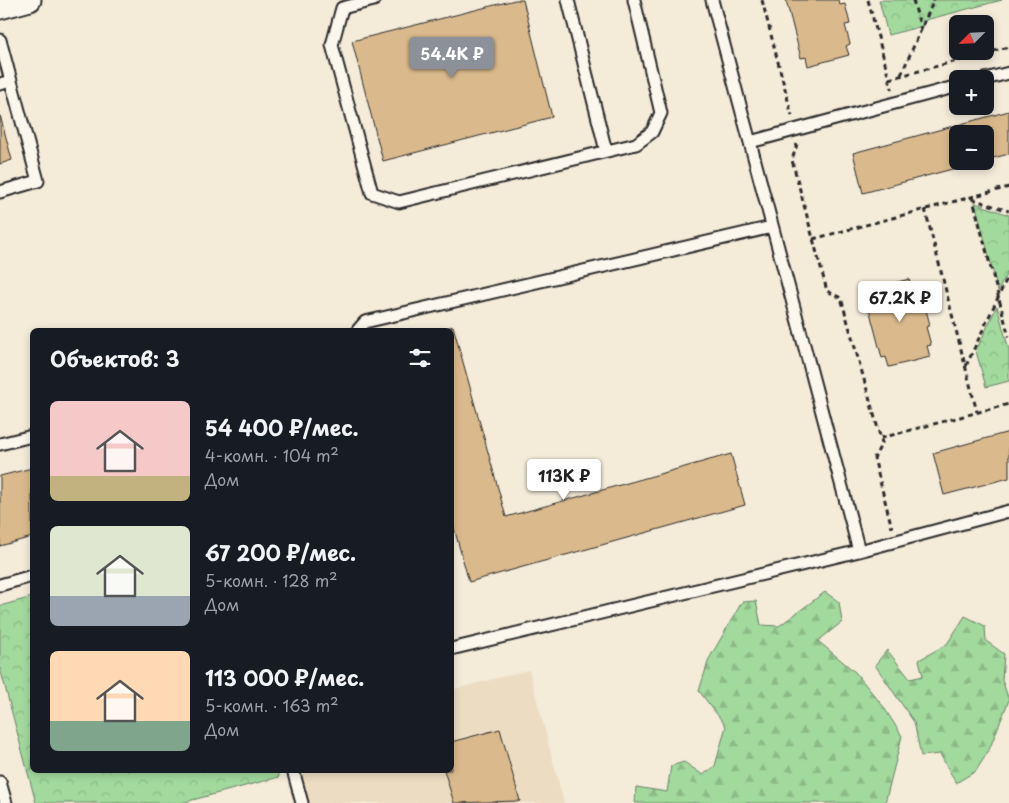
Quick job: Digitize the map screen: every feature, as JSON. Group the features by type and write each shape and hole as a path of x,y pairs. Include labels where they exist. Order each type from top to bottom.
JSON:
{"street":[{"path":"0,8 30,0"}],"lane":[{"path":"374,0 342,8 332,45 372,193 399,202 636,144 652,132 661,113 634,0"},
{"path":"568,0 606,152"},
{"path":"712,0 859,551"},
{"path":"0,40 6,82 38,182 0,192"},
{"path":"994,77 1009,73"},
{"path":"750,142 949,88"},
{"path":"364,327 772,227"},
{"path":"0,444 30,436"},
{"path":"454,648 859,551 1009,511"},
{"path":"0,585 30,577"},
{"path":"294,773 302,803"},
{"path":"0,782 6,803"}],"path":[{"path":"762,0 796,129 797,147 792,160 827,291 841,298 881,438 882,443 874,458 896,541"},
{"path":"868,0 896,103"},
{"path":"913,0 921,29"},
{"path":"900,76 934,0"},
{"path":"889,79 1009,47"},
{"path":"813,239 972,198 1009,186"},
{"path":"972,198 1009,211"},
{"path":"972,198 1009,337"},
{"path":"925,209 977,412"},
{"path":"966,366 1009,274"},
{"path":"881,438 1009,404"}],"shaded area":[{"path":"529,670 564,803 307,803 299,773 454,773 454,689"}],"green space":[{"path":"879,0 1002,0 922,21 923,26 888,35"},
{"path":"975,203 1009,215 1009,269 998,291"},
{"path":"997,306 1009,350 1009,381 986,387 976,351"},
{"path":"825,592 839,602 842,622 818,641 855,672 883,706 902,736 885,803 635,803 636,787 667,792 671,766 684,762 703,775 715,766 726,726 699,691 709,659 742,602 756,601 761,625 779,626"},
{"path":"30,598 30,773 278,773 279,777 181,803 36,803 0,668 0,606"},
{"path":"965,616 985,626 986,641 1004,654 1002,680 1009,700 989,750 976,771 956,783 940,754 921,756 914,722 875,665 887,650 910,679 923,676 919,660 947,644"}],"building":[{"path":"515,0 523,0 552,117 383,161 352,41"},
{"path":"786,0 838,0 840,5 845,4 850,24 845,25 850,44 846,46 849,55 808,66 806,57 801,58"},
{"path":"1009,111 1009,154 994,158 994,125 957,125"},
{"path":"0,115 12,160 0,164"},
{"path":"949,127 949,170 863,193 853,153"},
{"path":"909,279 912,290 916,288 921,307 925,306 930,325 926,327 931,345 927,346 930,357 889,367 886,357 882,358 867,301 871,300 868,290"},
{"path":"454,330 506,517 731,454 745,505 469,582 454,528"},
{"path":"1009,432 1009,478 944,495 933,453"},
{"path":"30,468 30,538 0,546 0,476"},
{"path":"500,729 520,801 454,803 445,773 454,773 454,741"}]}
